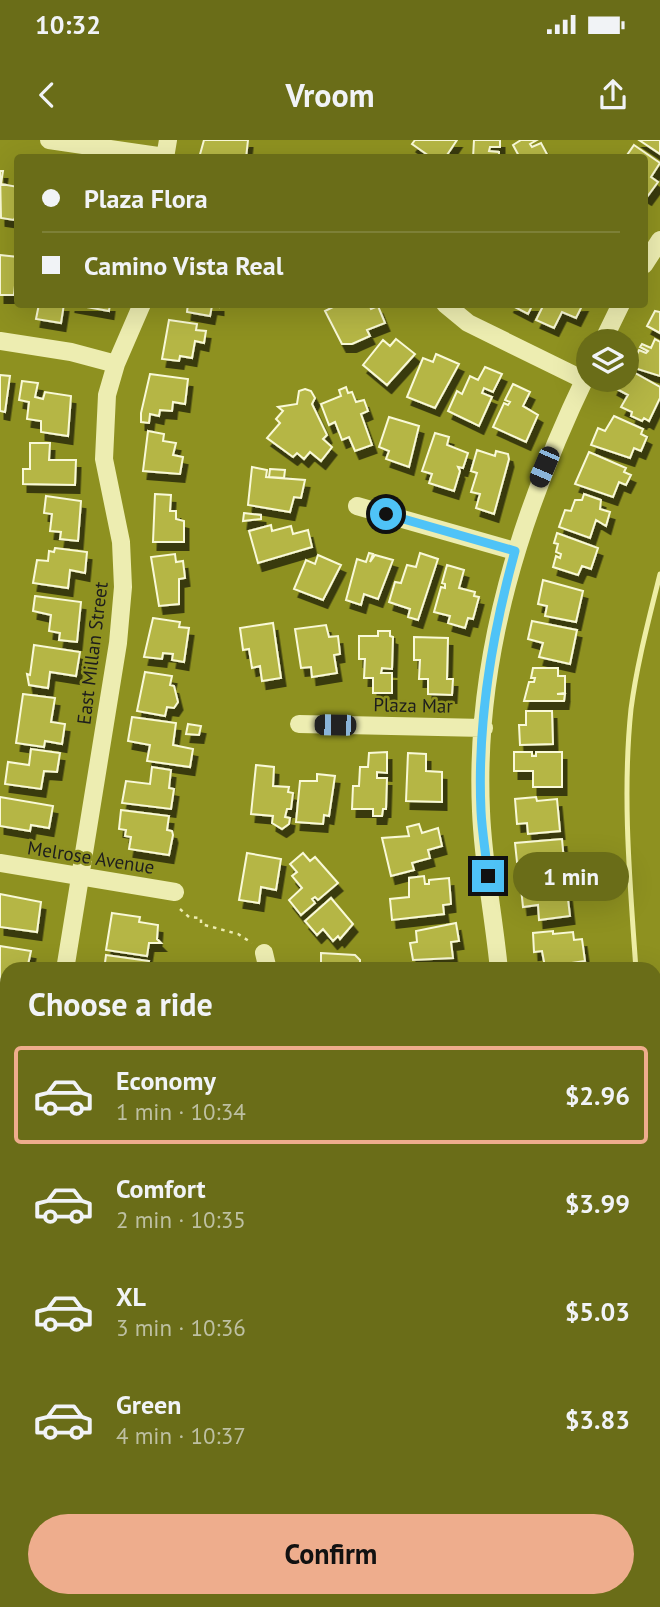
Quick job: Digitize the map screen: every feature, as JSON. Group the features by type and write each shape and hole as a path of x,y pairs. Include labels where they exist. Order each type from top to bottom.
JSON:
{"street":[{"path":"49,140 145,154"},
{"path":"648,259 660,240"},
{"name":"East Millan Street","path":"66,962 118,643 123,587 121,542 104,459 107,395 116,363 140,308"},
{"path":"450,308 468,323 576,372"},
{"path":"609,329 619,308"},
{"path":"0,341 71,352 116,363"},
{"path":"498,962 481,811 484,728 494,646 515,551 537,484 579,392"},
{"path":"358,506 515,551"},
{"name":"Plaza Mar","path":"299,724 484,728"},
{"name":"Melrose Avenue","path":"0,863 175,892"}],"path":[{"path":"185,914 201,918 201,924 238,933"}],"building":[{"path":"204,140 248,140 246,154 200,154"},
{"path":"415,140 457,140 448,154 426,154 412,144"},
{"path":"474,140 500,140 500,147 490,147 489,151 499,154 473,154"},
{"path":"521,140 537,140 530,144 532,147 541,143 547,154 518,154 513,145"},
{"path":"639,140 660,140 660,154"},
{"path":"634,145 647,154 628,154"},
{"path":"648,155 660,163 651,177 658,182 648,196"},
{"path":"0,171 3,171 1,184 14,186 14,220 1,218"},
{"path":"0,255 14,257 14,295 0,295"},
{"path":"38,308 63,308 61,323 36,319"},
{"path":"188,308 212,308 210,316 187,312"},
{"path":"331,308 379,308 385,323 367,330 370,336 352,344 342,344 325,311"},
{"path":"517,308 531,308 528,314"},
{"path":"542,308 581,308 576,318 562,312 554,328 536,320"},
{"path":"655,311 660,312 660,333 647,326"},
{"path":"169,320 197,324 196,330 206,331 204,343 195,341 192,358 180,356 179,361 162,359"},
{"path":"396,339 415,354 387,385 363,365 383,340 390,346"},
{"path":"655,339 660,342 660,376 639,369 639,350 646,353 648,351 640,347 642,344 651,348"},
{"path":"436,354 459,364 435,408 407,397 423,358 433,362"},
{"path":"485,367 502,374 493,392 484,388 482,393 492,397 479,426 448,411 457,391 462,394 470,376 478,380"},
{"path":"150,374 188,379 185,404 173,402 172,411 160,410 159,416 150,414 149,423 141,422 141,413"},
{"path":"0,375 10,376 5,412 0,411"},
{"path":"639,375 660,387 660,398 649,421 631,416 632,412 621,407 628,395 622,392 639,392"},
{"path":"22,381 38,383 35,397 43,399 45,392 71,396 68,436 41,432 41,421 27,419 29,402 19,400"},
{"path":"513,384 530,392 523,406 538,415 526,442 493,427 504,403 508,405 510,402 505,400"},
{"path":"346,387 348,393 352,392 356,402 364,400 368,411 361,414 372,445 355,451 349,437 342,440 335,422 329,425 321,404 341,396 339,390"},
{"path":"299,391 311,391 315,398 312,404 327,435 323,439 332,447 321,461 310,452 304,459 297,453 293,457 267,438 280,423 276,419 283,411 278,407 297,404"},
{"path":"614,416 643,429 641,434 647,437 641,451 634,448 630,458 591,445 598,428 605,431"},
{"path":"389,417 419,426 409,467 386,459 389,451 379,447"},
{"path":"148,431 164,434 163,441 176,443 173,455 183,457 180,474 143,471"},
{"path":"435,433 449,437 447,445 468,453 463,468 458,467 460,471 454,491 429,483 432,474 422,471"},
{"path":"30,443 50,443 49,460 76,460 75,485 23,484 23,469 30,469"},
{"path":"477,450 495,456 496,451 508,454 509,459 494,514 476,508 480,494 471,492 477,473 471,471"},
{"path":"589,452 626,468 624,472 631,475 626,485 619,482 613,497 575,484"},
{"path":"252,467 267,470 266,477 305,480 301,498 294,497 290,512 248,505"},
{"path":"270,469 285,470 284,478 269,477"},
{"path":"155,494 171,495 170,511 176,511 176,519 184,521 184,542 153,542"},
{"path":"584,494 601,500 600,509 610,512 606,526 596,520 590,538 559,527 565,510 571,511 575,500 582,500"},
{"path":"46,496 81,501 78,541 60,539 61,532 50,531 52,514 44,513"},
{"path":"244,513 261,515 261,519 243,521"},
{"path":"271,525 272,531 291,526 293,534 308,530 312,547 258,563 249,531"},
{"path":"557,533 598,548 591,569 582,566 578,575 553,567 556,556 560,558 561,554 556,552 558,544 554,543"},
{"path":"55,548 87,552 85,573 70,570 68,588 33,583 37,560 48,561 49,551 54,552"},
{"path":"369,553 373,554 370,562 375,555 393,560 378,599 364,594 361,605 346,600 357,559 366,562"},
{"path":"420,553 438,559 418,620 408,617 410,609 389,602 395,582 401,583 407,565 416,567"},
{"path":"175,554 176,562 183,561 185,578 179,579 179,604 159,606 151,557"},
{"path":"318,555 341,565 323,600 294,589 306,560 315,564"},
{"path":"447,565 464,570 459,588 475,592 474,596 479,597 473,619 468,618 465,628 448,623 450,616 434,612 441,587 445,588 442,583"},
{"path":"543,580 583,591 576,622 545,616 547,606 538,604"},
{"path":"35,596 81,602 77,642 59,640 60,633 49,631 51,615 33,611"},
{"path":"153,618 180,622 179,627 189,628 184,662 172,660 173,654 163,653 162,659 144,657"},
{"path":"532,621 577,630 570,664 539,657 543,643 528,639"},
{"path":"273,623 281,678 262,681 260,666 252,668 249,649 243,650 240,628"},
{"path":"326,625 329,637 338,636 340,654 334,655 337,673 312,677 311,667 301,668 295,629"},
{"path":"378,631 390,631 390,636 393,637 392,669 382,668 381,673 392,673 392,693 373,693 373,678 364,678 365,659 359,659 359,636 378,636"},
{"path":"414,637 448,638 447,679 453,679 452,695 428,694 428,679 419,679 420,660 414,660"},
{"path":"34,645 80,652 76,676 50,672 48,688 29,685 27,674 30,675"},
{"path":"533,668 558,668 558,676 565,676 565,693 557,694 565,694 564,701 524,701 529,682 534,682 535,678 531,678"},
{"path":"145,672 172,676 170,685 174,686 178,702 174,708 167,707 165,716 137,711"},
{"path":"23,694 55,698 51,722 65,724 62,744 45,741 44,747 16,743"},
{"path":"526,711 552,711 553,744 520,745 519,725 526,725"},
{"path":"132,717 176,723 173,745 193,749 190,767 147,761 150,745 128,741"},
{"path":"188,724 201,726 199,735 186,734"},
{"path":"31,749 60,753 57,772 44,771 41,789 5,784 8,762 29,765"},
{"path":"387,752 387,773 377,772 377,778 387,778 386,809 383,809 382,816 373,816 373,809 352,809 353,786 359,786 360,767 368,767 369,753"},
{"path":"514,752 532,752 532,756 536,756 536,752 562,752 562,787 533,787 533,771 514,771"},
{"path":"408,753 426,754 426,771 442,772 442,802 406,801"},
{"path":"256,765 274,767 273,786 289,787 288,792 293,793 291,809 287,809 285,817 290,818 289,824 282,829 272,823 273,816 251,814"},
{"path":"152,767 171,770 169,788 174,789 171,809 122,803 126,781 150,784"},
{"path":"317,774 335,776 329,816 324,815 323,824 296,822 300,781 317,781"},
{"path":"0,797 53,806 49,828 31,825 30,831 0,826"},
{"path":"536,797 537,801 557,799 560,831 528,834 527,823 517,824 515,799"},
{"path":"121,810 169,816 167,830 172,831 173,835 169,855 129,849 131,837 125,836 126,830 119,829"},
{"path":"419,824 422,833 438,828 442,846 428,850 430,858 412,863 414,870 391,876 382,838 409,836 407,827"},
{"path":"562,839 565,873 534,876 533,861 517,862 515,843"},
{"path":"247,853 281,859 276,890 261,887 259,903 239,900"},
{"path":"303,853 310,861 315,857 338,883 318,900 315,897 312,899 315,903 301,915 289,900 302,888 292,876 297,872 290,864"},
{"path":"424,876 425,884 429,884 429,880 449,878 451,904 443,905 444,914 392,920 390,899 409,897 409,878"},
{"path":"566,882 570,916 539,920 538,905 523,907 521,888"},
{"path":"0,894 41,902 37,932 0,927"},
{"path":"331,898 353,924 340,939 338,936 333,941 323,929 317,935 305,921"},
{"path":"112,913 140,917 139,922 158,925 157,939 161,943 149,943 147,956 106,950"},
{"path":"456,923 459,941 451,942 453,958 413,960 410,943 417,942 416,931"},
{"path":"573,932 574,940 582,939 585,961 544,962 542,951 534,952 533,933"},
{"path":"0,946 31,951 29,962 0,962"},
{"path":"321,953 355,955 360,960 360,962 321,962"},
{"path":"106,955 149,961 149,962 105,962"}],"waterway":[{"path":"636,962 628,840 628,742 637,675 660,574"}],"route":[{"path":"386,514 515,551 491,660 484,728 481,811 488,876"}]}
